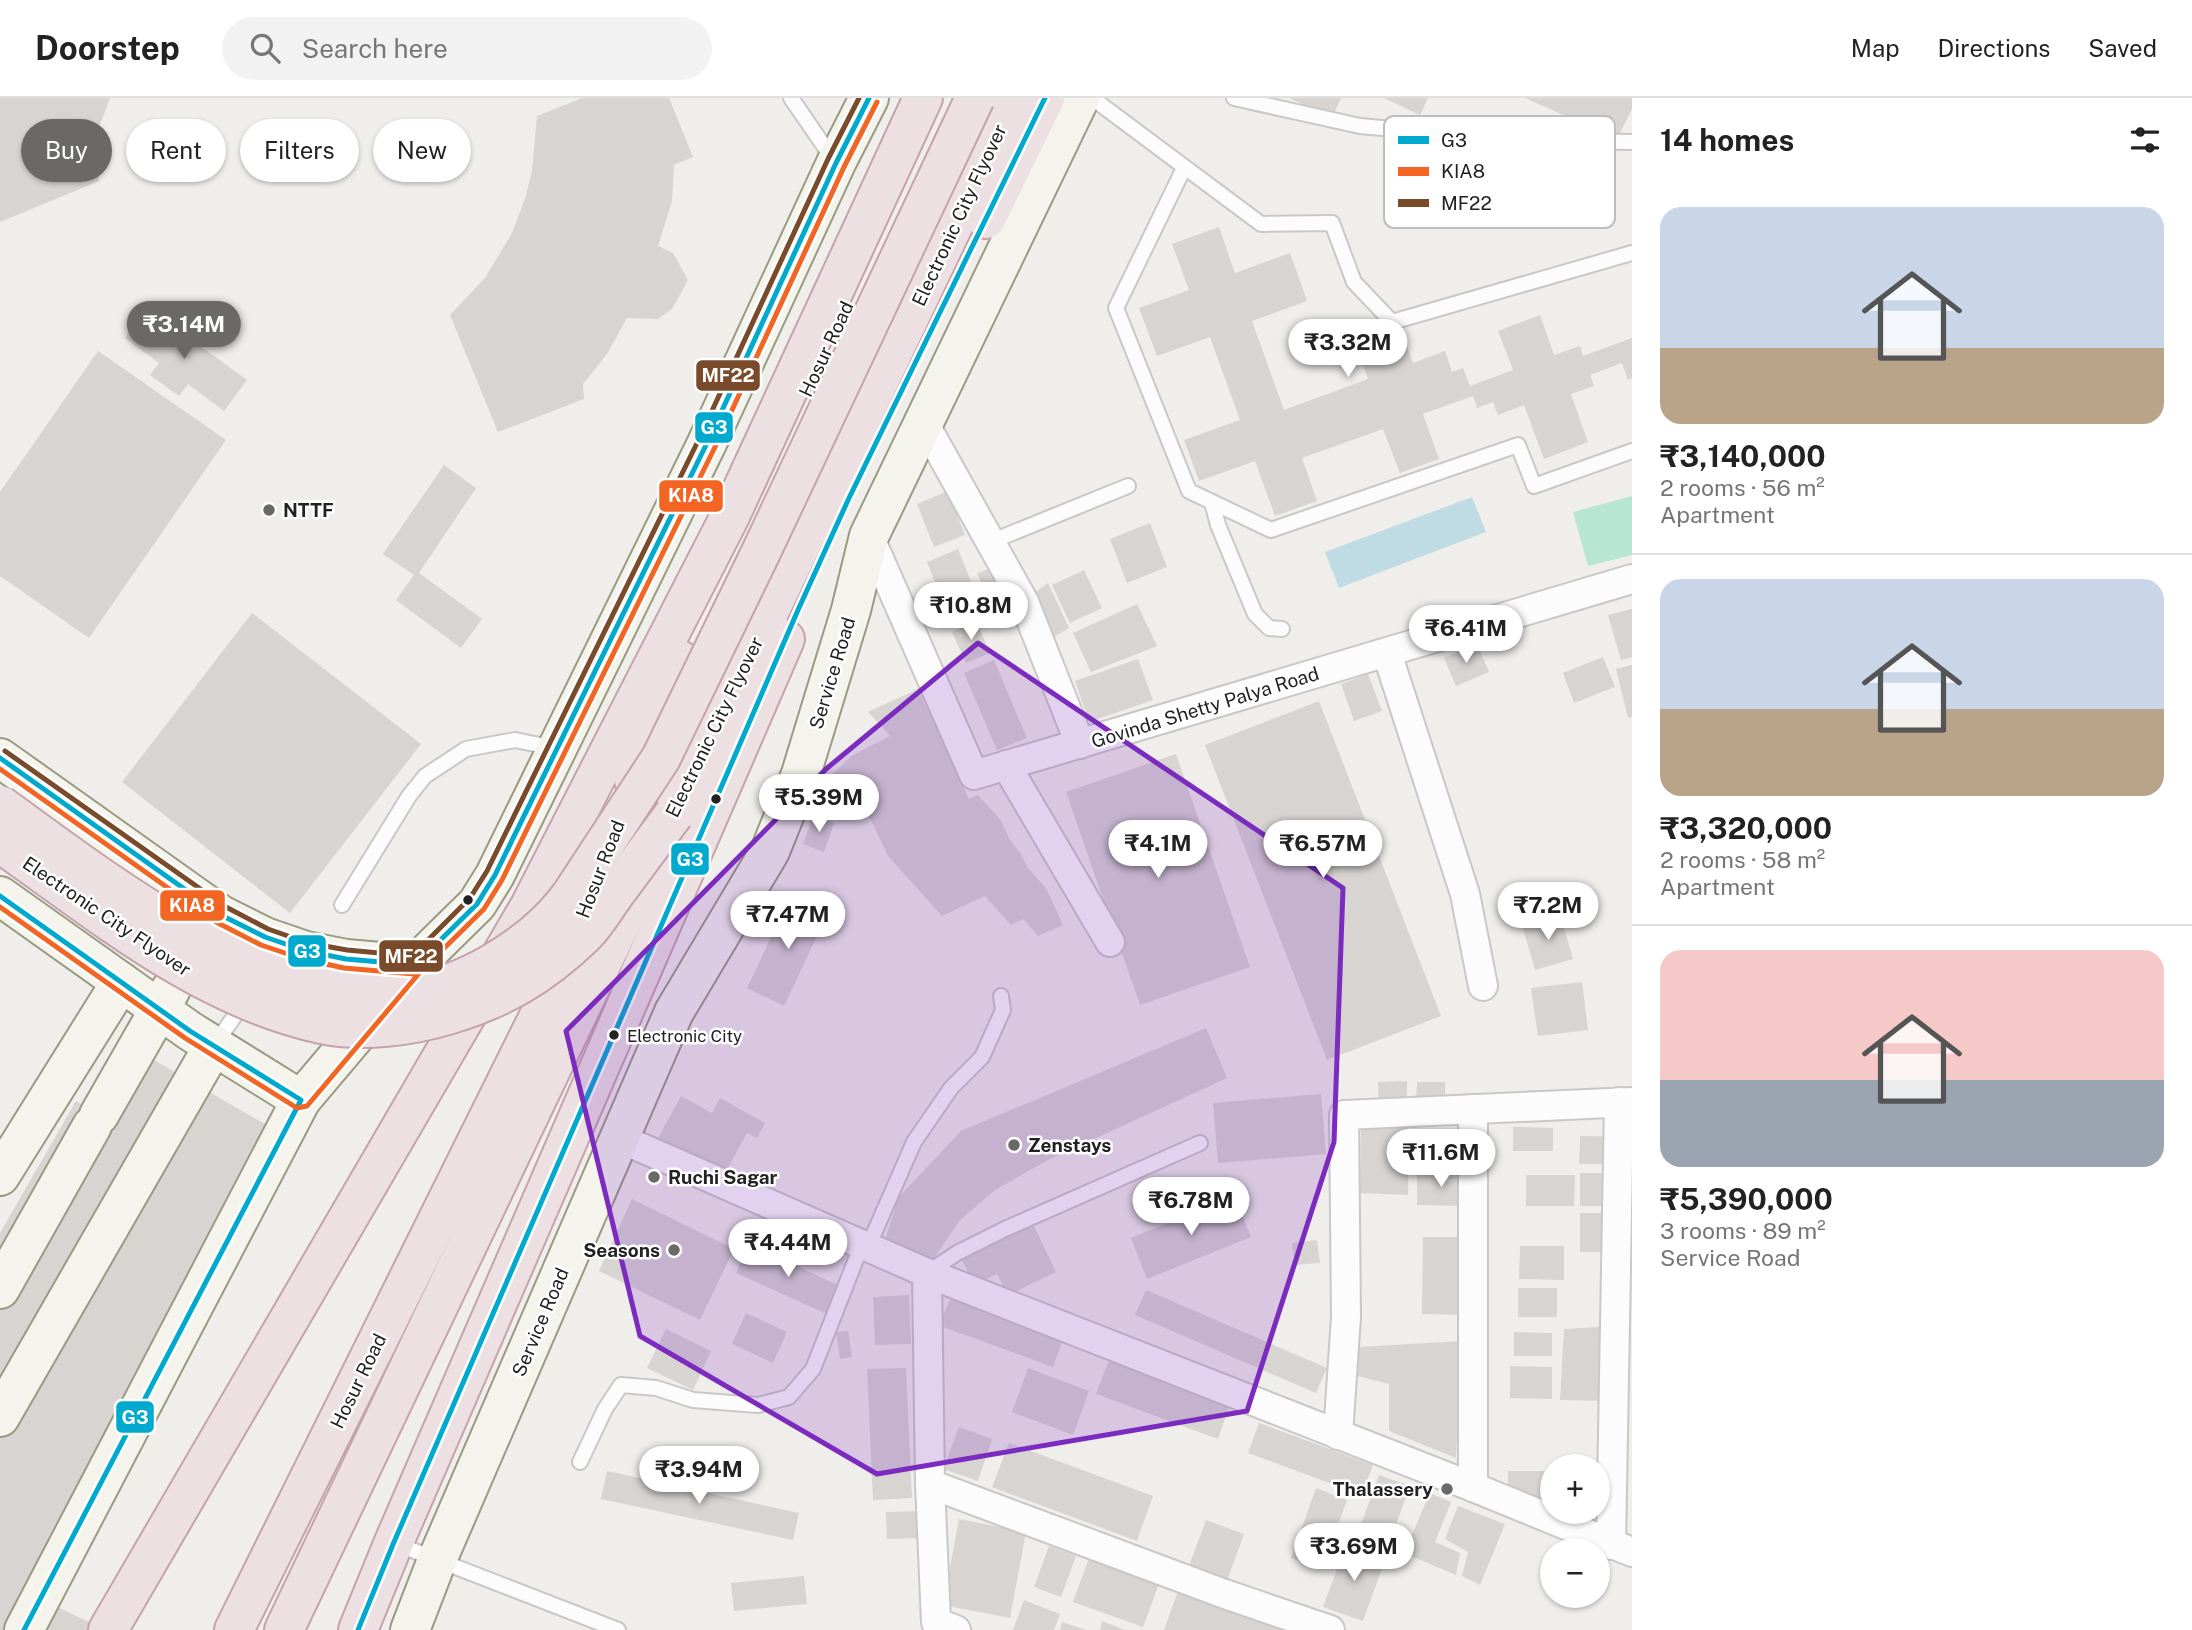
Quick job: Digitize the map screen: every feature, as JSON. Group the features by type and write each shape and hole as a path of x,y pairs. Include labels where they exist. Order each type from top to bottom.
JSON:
{"highway":[{"path":"108,1630 530,906 729,518 923,98"},
{"name":"Hosur Road","path":"234,1630 557,980 686,644 946,98"},
{"name":"Electronic City Flyover","path":"0,805 121,892 192,934 264,967 327,987 387,995 413,993 474,974 532,938 571,895 661,758 975,98"},
{"name":"Electronic City Flyover","path":"0,843 150,949 205,981 270,1009 323,1025 375,1028 419,1024 503,996 544,971 585,934 674,814 1014,98"},
{"path":"358,1630 797,610 1045,98"},
{"path":"284,1630 674,814"},
{"path":"306,1630 314,1595 351,1489"}],"street":[{"path":"24,1630 301,1100 415,965 477,904 495,875 701,455 836,163 869,98"},
{"name":"Service Road","path":"410,1630 437,1560 674,1012 771,851 801,774 851,610 869,536 1080,98"},
{"name":"Govinda Shetty Palya Road","path":"924,423 1024,602 1080,744 1632,579"},
{"path":"869,536 974,775 1080,744"},
{"path":"1387,653 1465,894 1483,986"},
{"path":"0,758 221,915 265,937 346,959 415,965"},
{"path":"1006,765 1110,942"},
{"path":"0,896 158,1009 301,1100"},
{"path":"0,1289 158,1009 221,915"},
{"path":"0,1176 121,982"},
{"path":"0,1417 214,1045"},
{"path":"619,1138 927,1273 1338,1435 1473,1487 1622,1549 1625,1102 1344,1115 1346,1317 1338,1435"},
{"path":"1473,1109 1473,1487"},
{"path":"927,1273 929,1484 946,1626"},
{"path":"929,1484 1222,1593 1331,1630"}],"lane":[{"path":"791,98 836,163"},
{"path":"1092,98 1261,225 1332,223 1354,282 1392,322 1632,253"},
{"path":"1234,98 1360,127 1384,129"},
{"path":"1184,168 1116,308 1189,491 1271,530 1518,445 1534,486 1632,452"},
{"path":"990,542 1128,486"},
{"path":"1212,502 1218,525 1255,614 1269,628 1282,629"},
{"path":"342,905 409,796 425,776 466,749 515,740 559,748"},
{"path":"214,1045 285,944"},
{"path":"580,1462 605,1409 621,1385 656,1388 693,1400 758,1405 789,1397 813,1369 865,1246 914,1142 951,1088 982,1057 1003,1010 1000,996"},
{"path":"927,1273 957,1253 1005,1229 1200,1143"},
{"path":"394,1542 618,1630"}],"highlighted area":[{"path":"978,643 1343,888 1334,1142 1247,1411 877,1474 640,1336 566,1031 826,769"}],"green space":[{"path":"1632,496 1632,555 1588,566 1573,512"}],"water":[{"path":"1472,497 1486,532 1339,588 1325,552"}],"building":[{"path":"0,98 110,98 102,119 21,119 21,182 97,182 0,222"},
{"path":"582,98 669,98 693,157 674,165 672,201 658,246 673,253 688,280 672,309 658,319 627,318 607,354 583,384 584,399 498,432 450,315 485,278 512,233 532,171 537,116"},
{"path":"1289,98 1341,98 1332,118"},
{"path":"1384,98 1428,98 1420,115"},
{"path":"1525,98 1632,98 1632,109 1617,139 1615,116 1565,116"},
{"path":"1219,227 1235,273 1290,253 1307,301 1252,321 1284,410 1368,379 1357,349 1402,333 1413,363 1445,351 1452,372 1463,368 1470,386 1513,370 1498,331 1540,315 1554,355 1580,346 1583,356 1632,338 1632,378 1628,380 1622,363 1590,375 1594,386 1571,394 1588,442 1544,459 1524,405 1498,415 1493,402 1477,408 1473,396 1423,414 1439,459 1400,473 1383,429 1302,458 1317,501 1275,516 1255,461 1199,481 1184,440 1240,420 1210,337 1157,356 1139,308 1189,290 1172,244"},
{"path":"147,307 247,380 224,411 188,384 179,396 150,375 159,363 125,338"},
{"path":"98,351 226,440 89,638 0,576 0,492"},
{"path":"444,465 476,488 419,573 482,619 461,648 396,600 414,575 383,554"},
{"path":"948,491 965,535 934,547 917,504"},
{"path":"1150,523 1167,567 1127,583 1110,539"},
{"path":"958,549 981,607 950,619 927,562"},
{"path":"997,566 1014,601 992,609 977,573"},
{"path":"1084,570 1102,608 1070,623 1052,585"},
{"path":"1048,583 1069,628 1044,643 1028,598"},
{"path":"1137,604 1157,646 1091,672 1073,633"},
{"path":"1632,609 1632,657 1621,660 1608,615"},
{"path":"252,613 421,744 290,913 122,782"},
{"path":"976,621 990,653 966,663 952,632"},
{"path":"1477,644 1489,672 1456,686 1444,658"},
{"path":"1603,657 1615,687 1574,703 1563,673"},
{"path":"1138,659 1153,700 1089,722 1075,681"},
{"path":"994,660 1027,738 997,750 964,673"},
{"path":"1632,665 1632,717 1628,718 1616,669"},
{"path":"1368,674 1382,711 1354,721 1341,684"},
{"path":"918,689 969,799 978,795 1000,819 1028,868 1046,888 1063,925 1038,936 1023,919 1011,925 985,896 942,916 888,856 869,816 832,774 853,755 890,736 868,712"},
{"path":"1319,701 1441,1016 1327,1060 1205,745"},
{"path":"1176,754 1250,967 1140,1005 1066,792"},
{"path":"814,815 834,823 824,852 803,844"},
{"path":"791,895 828,913 784,1006 747,988"},
{"path":"1560,914 1573,959 1535,970 1522,925"},
{"path":"1582,982 1588,1030 1538,1036 1531,988"},
{"name":"Zenstays","path":"1206,1028 1227,1078 1048,1160 995,1190 960,1220 930,1264 884,1244 898,1198 961,1131"},
{"path":"149,1057 287,1137 5,1630 0,1630 0,1233 76,1101 112,1122"},
{"path":"1407,1081 1407,1107 1379,1108 1378,1082"},
{"path":"1417,1082 1445,1082 1445,1107 1416,1106"},
{"path":"1321,1094 1326,1154 1218,1163 1213,1103"},
{"path":"681,1096 712,1113 720,1098 765,1123 757,1138 747,1133 724,1175 658,1138"},
{"path":"1361,1121 1409,1122 1408,1195 1360,1193"},
{"path":"1513,1127 1553,1128 1553,1151 1513,1151"},
{"path":"1580,1136 1628,1137 1628,1164 1579,1164"},
{"path":"1417,1172 1465,1172 1464,1206 1417,1205"},
{"path":"1580,1173 1627,1173 1628,1206 1580,1206"},
{"path":"1526,1175 1575,1175 1574,1206 1526,1206"},
{"path":"1234,1196 1251,1237 1147,1279 1131,1238"},
{"path":"632,1199 734,1249 700,1320 599,1271"},
{"path":"1580,1213 1627,1213 1627,1252 1580,1252"},
{"path":"1033,1224 1056,1272 1008,1295 997,1274 974,1285 961,1258"},
{"path":"1423,1237 1467,1237 1466,1315 1422,1314"},
{"path":"1317,1240 1320,1263 1295,1265 1292,1243"},
{"path":"749,1244 840,1286 827,1314 736,1273"},
{"path":"1520,1246 1564,1246 1564,1280 1519,1279"},
{"path":"1518,1288 1557,1288 1557,1317 1518,1317"},
{"path":"1146,1290 1327,1368 1316,1393 1135,1315"},
{"path":"909,1295 911,1344 875,1345 873,1297"},
{"path":"952,1296 1064,1336 1053,1367 938,1325"},
{"path":"746,1313 787,1332 773,1363 732,1344"},
{"path":"1614,1326 1613,1401 1560,1400 1564,1329"},
{"path":"666,1329 711,1351 693,1390 647,1368"},
{"path":"848,1331 852,1357 840,1359 836,1332"},
{"path":"1514,1332 1552,1333 1552,1356 1514,1356"},
{"path":"1461,1341 1456,1458 1389,1431 1389,1384 1357,1376 1359,1347"},
{"path":"1110,1357 1231,1402 1218,1439 1096,1394"},
{"path":"1510,1366 1552,1367 1552,1399 1510,1398"},
{"path":"906,1368 912,1498 873,1500 867,1369"},
{"path":"1028,1368 1089,1391 1073,1435 1012,1412"},
{"path":"1259,1423 1373,1465 1362,1495 1248,1453"},
{"path":"959,1427 992,1439 978,1481 943,1469"},
{"path":"1009,1443 1153,1496 1137,1541 992,1487"},
{"path":"607,1471 799,1513 793,1540 601,1499"},
{"path":"1508,1471 1540,1471 1540,1500 1508,1485"},
{"path":"1379,1475 1410,1486 1386,1552 1355,1541"},
{"path":"1316,1488 1347,1500 1322,1569 1291,1558"},
{"path":"1430,1493 1451,1502 1435,1542 1460,1553 1456,1575 1404,1553"},
{"path":"1458,1506 1505,1524 1480,1585 1462,1576 1468,1552 1445,1539"},
{"path":"920,1511 921,1538 887,1539 886,1512"},
{"path":"959,1519 1026,1532 1010,1618 943,1605"},
{"path":"1206,1520 1244,1534 1227,1581 1189,1566"},
{"path":"1346,1545 1385,1560 1363,1621 1323,1607"},
{"path":"1049,1546 1076,1556 1061,1597 1034,1587"},
{"path":"1090,1555 1160,1581 1143,1627 1073,1602"},
{"path":"804,1576 807,1604 734,1611 731,1583"},
{"path":"1178,1591 1282,1630 1164,1630"},
{"path":"1024,1600 1060,1614 1054,1630 1013,1630"},
{"path":"55,1606 106,1630 44,1630"},
{"path":"1102,1621 1125,1630 1100,1630"},
{"path":"1062,1622 1086,1630 1060,1630"}],"transit line":[{"name":"MF22","path":"5,751 226,907 268,929 308,943 347,950 412,956 470,898 487,871 699,439 828,159 859,98"},
{"name":"G3","path":"0,758 221,915 265,937 306,951 346,959 415,965 477,904 495,875 707,443 836,163 869,98"},
{"name":"G3","path":"358,1630 798,610 849,498 1045,98"},
{"name":"KIA8","path":"0,907 185,1038 297,1108 307,1106 421,971 484,909 502,880 715,447 844,167 877,102"},
{"name":"KIA8","path":"0,769 216,922 261,945 303,959 344,968 414,974"},
{"name":"G3","path":"0,896 190,1031 301,1100 24,1630"}],"place":[{"name":"NTTF","path":"269,510"},
{"name":"Electronic City","path":"614,1035"},
{"name":"Zenstays","path":"1014,1145"},
{"name":"Ruchi Sagar","path":"654,1177"},
{"name":"Seasons","path":"674,1250"},
{"name":"Thalassery","path":"1447,1489"}]}
